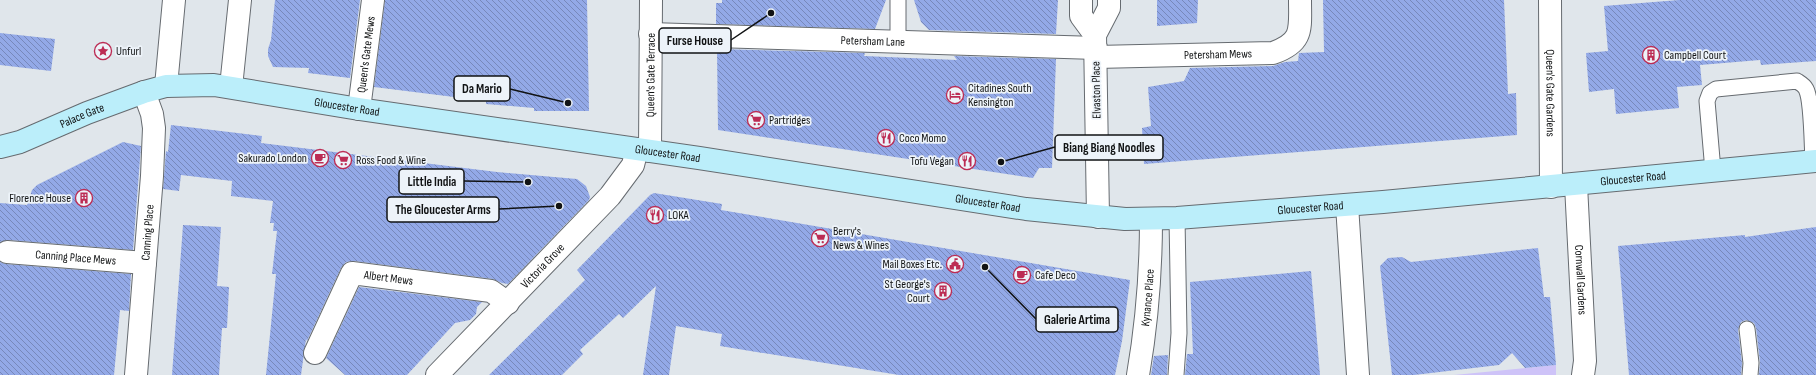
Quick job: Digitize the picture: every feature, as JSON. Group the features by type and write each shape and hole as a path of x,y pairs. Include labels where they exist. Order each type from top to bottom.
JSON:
{"main road":[{"name":"Gloucester Road","path":"166,86 214,85 231,87 359,109 644,150 1026,209 1098,217 1151,219 1177,218 1347,205 1815,161"},
{"name":"Palace Gate","path":"0,147 20,142 87,112 166,86"}],"street":[{"path":"166,86 174,0"},
{"path":"231,87 240,0"},
{"name":"Queen's Gate Mews","path":"359,109 373,0"},
{"name":"Queen's Gate Terrace","path":"644,150 651,0"},
{"path":"1081,0 1081,16 1096,47"},
{"name":"Elvaston Place","path":"1098,217 1096,47 1108,8 1108,0"},
{"name":"Petersham Mews","path":"1096,47 1273,52 1288,48 1300,33 1300,0"},
{"name":"Queen's Gate Gardens","path":"1550,0 1551,187"},
{"name":"Petersham Lane","path":"650,34 1096,47"},
{"name":"Canning Place","path":"136,375 154,128 152,114 144,92"},
{"name":"Victoria Grove","path":"437,375 610,196 644,150"},
{"name":"Cornwall Gardens","path":"1576,184 1585,361 1583,375"},
{"path":"1347,205 1358,375"},
{"name":"Kynance Place","path":"1138,375 1145,336 1151,271 1151,219"},
{"name":"Canning Place Mews","path":"6,252 145,263"},
{"name":"Albert Mews","path":"315,352 352,273 492,291 508,303"}],"lane":[{"path":"898,0 898,42"},
{"path":"1713,171 1707,101 1710,93 1716,88 1796,81 1802,84 1806,90 1809,100 1815,161"},
{"path":"1176,375 1179,334 1177,218"},
{"path":"1747,329 1751,363 1750,375"}],"shaded area":[{"path":"1556,365 1556,375 1454,375"}],"building":[{"path":"275,0 360,0 350,78 308,73 309,68 273,67 268,56 268,49 271,40"},
{"path":"385,0 587,0 589,111 534,111 534,108 486,104 486,101 374,87"},
{"path":"722,0 886,0 875,29 716,24 716,3 722,3"},
{"path":"914,0 1058,0 1056,34 929,30 921,22"},
{"path":"1157,0 1198,0 1197,23 1157,26"},
{"path":"1323,0 1504,0 1508,94 1516,93 1517,135 1144,164 1142,128 1151,126 1148,87 1184,81 1190,68 1273,66 1285,62 1298,61 1299,53 1324,52"},
{"name":"Campbell Court","path":"1679,0 1816,0 1816,61 1761,65 1760,60 1700,65 1702,85 1677,87 1679,108 1616,114 1614,89 1589,92 1586,53 1608,51 1604,6"},
{"path":"0,33 55,39 51,71 0,65"},
{"name":"Citadines South Kensington","path":"717,49 865,53 864,56 957,60 954,56 1056,59 1052,168 1039,168 1033,178 718,130"},
{"path":"171,125 262,136 261,143 497,172 577,179 586,186 590,197 589,200 508,284 493,279 354,261 346,262 341,268 307,341 306,339 301,375 266,375 276,274 272,274 277,231 273,231 274,223 270,223 273,201 231,196 232,181 181,175 179,191 163,189 166,151 168,152"},
{"path":"123,142 141,146 133,250 8,240 0,242 0,203 27,205 32,190 37,185"},
{"name":"St George's Court","path":"654,193 722,204 721,210 1130,280 1122,341 1115,375 899,375 720,346 722,334 676,326 669,375 643,375 656,286 623,318 619,314 580,350 583,354 562,375 489,375 585,280 577,270 650,195"},
{"path":"183,225 221,227 217,286 229,287 227,328 222,328 219,375 172,375"},
{"path":"1816,227 1816,375 1759,375 1760,362 1756,328 1754,323 1746,320 1741,322 1738,330 1742,363 1741,375 1629,375 1618,246 1745,235 1745,237"},
{"path":"1538,248 1544,297 1550,297 1556,365 1525,368 1512,353 1499,365 1414,375 1392,375 1380,266 1388,258 1402,257 1411,262"},
{"path":"0,262 6,264 131,274 129,311 120,310 114,375 0,375"},
{"path":"1311,271 1320,375 1185,375 1187,354 1193,354 1190,282"},
{"path":"359,287 482,302 477,307 476,314 470,320 455,323 407,375 345,375 326,358"},
{"path":"1168,355 1167,375 1151,375 1154,356"}],"place":[{"name":"Furse House","path":"771,13"},
{"name":"Unfurl","path":"103,51"},
{"name":"Campbell Court","path":"1651,55"},
{"name":"Citadines South Kensington","path":"955,95"},
{"name":"Da Mario","path":"568,103"},
{"name":"Partridges","path":"756,120"},
{"name":"Coco Momo","path":"886,138"},
{"name":"Sakurado London","path":"320,158"},
{"name":"Ross Food & Wine","path":"343,160"},
{"name":"Tofu Vegan","path":"967,161"},
{"name":"Biang Biang Noodles","path":"1001,162"},
{"name":"Little India","path":"528,182"},
{"name":"Florence House","path":"84,198"},
{"name":"The Gloucester Arms","path":"559,206"},
{"name":"LOKA","path":"655,215"},
{"name":"Berry's News & Wines","path":"820,238"},
{"name":"Mail Boxes Etc.","path":"955,264"},
{"name":"Galerie Artima","path":"985,267"},
{"name":"Cafe Deco","path":"1022,275"},
{"name":"St George's Court","path":"943,291"}]}
